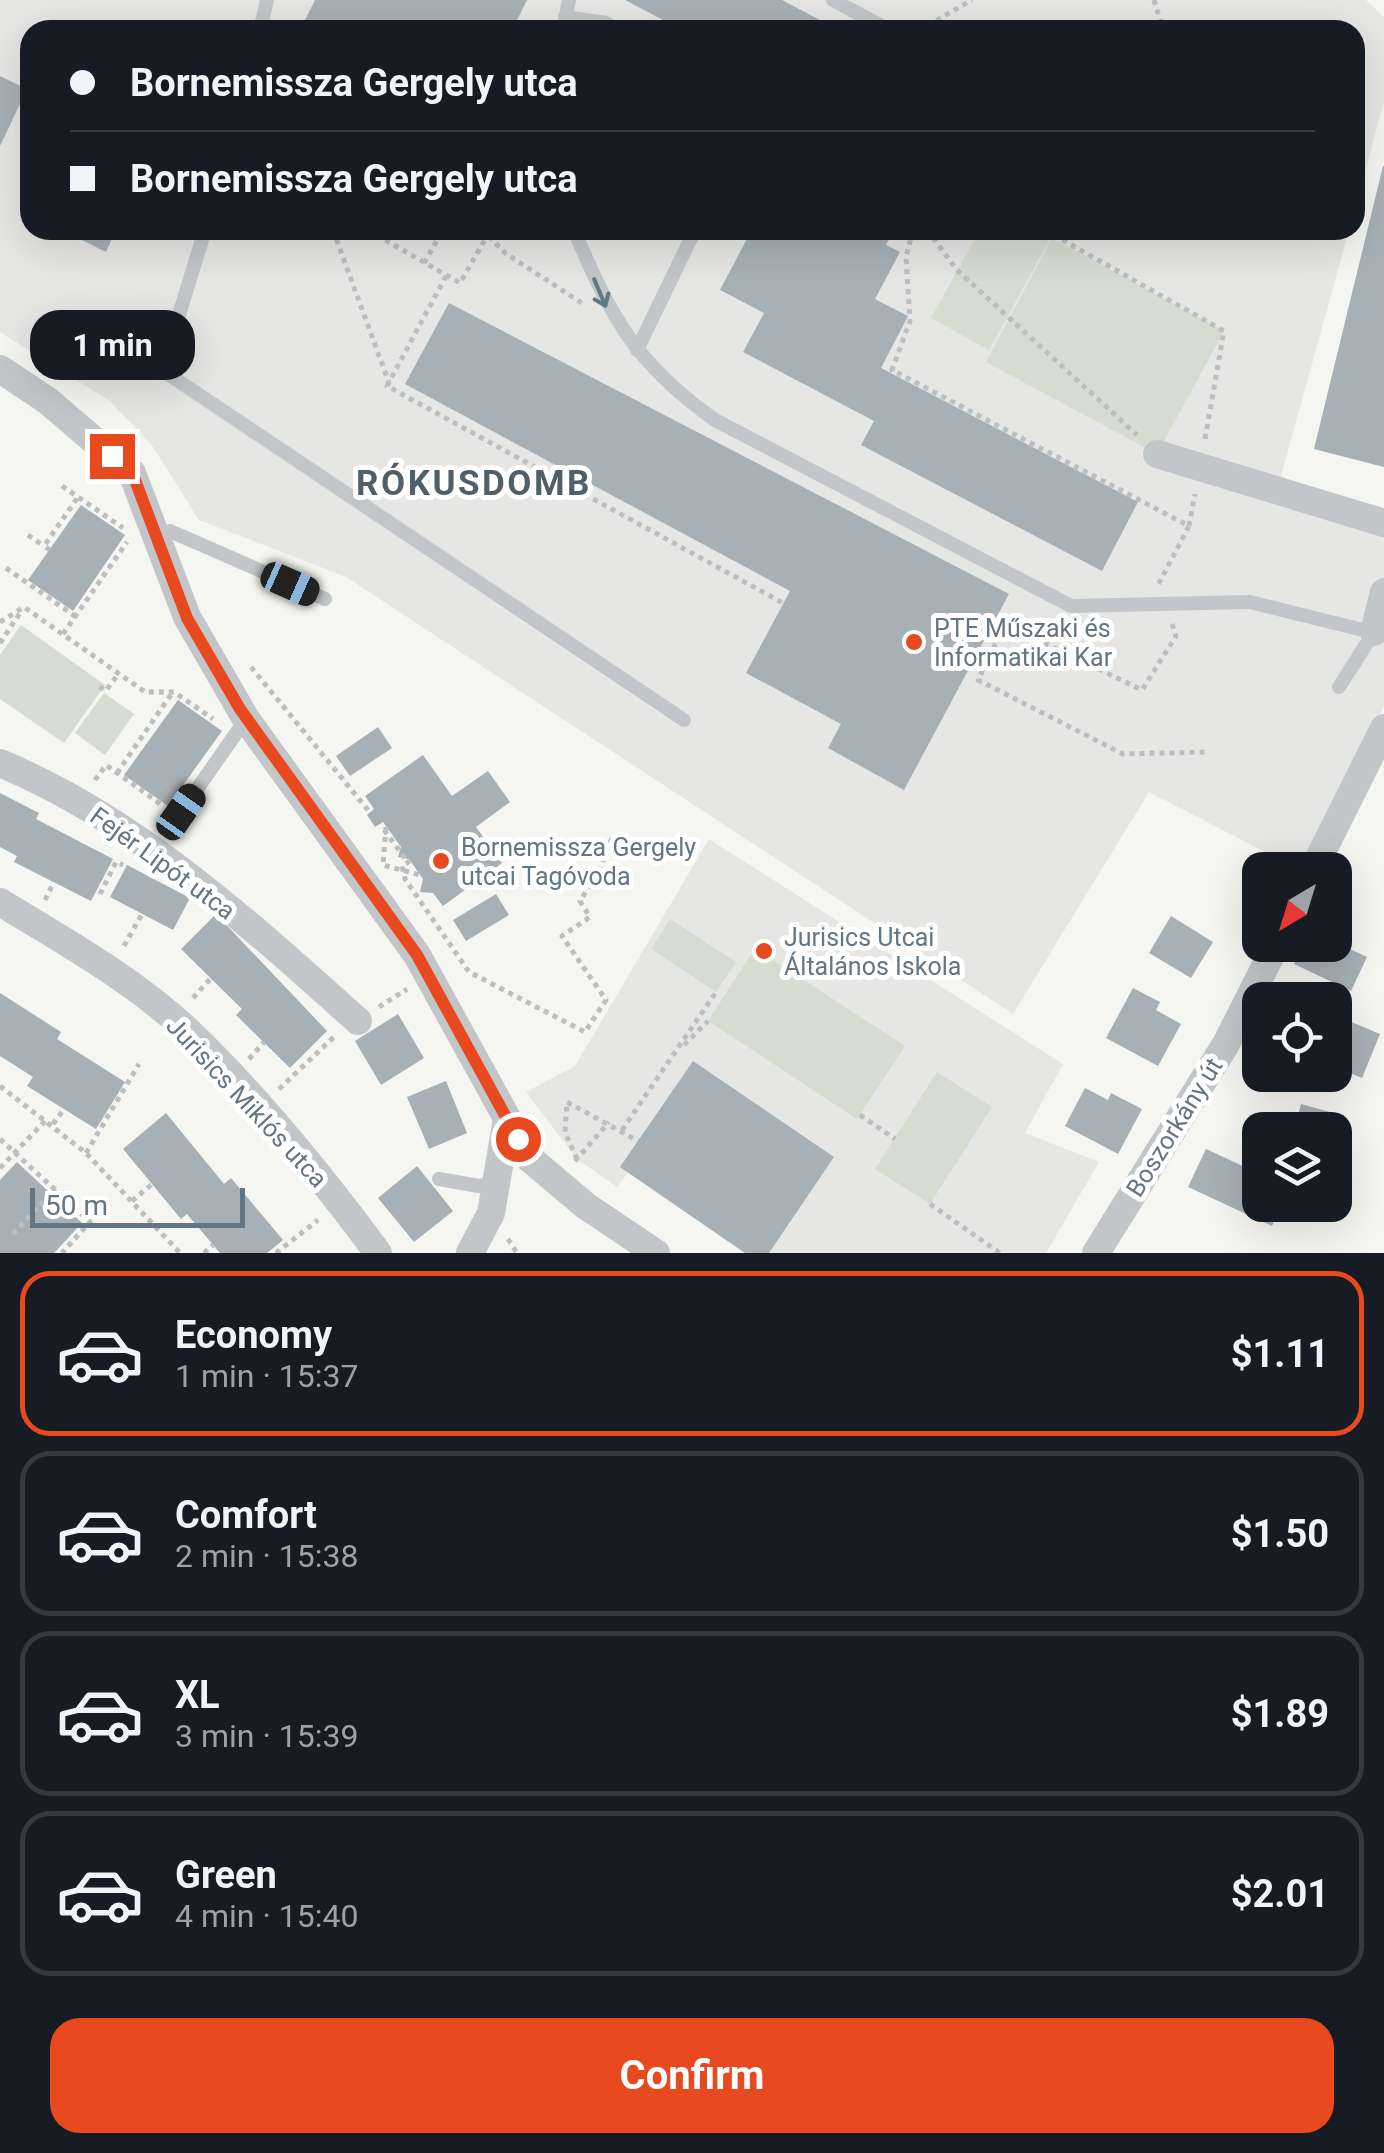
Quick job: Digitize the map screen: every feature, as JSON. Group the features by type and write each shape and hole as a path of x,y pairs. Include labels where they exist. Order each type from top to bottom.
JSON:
{"street":[{"path":"0,369 48,401 132,472 187,618 240,727 417,955 473,1071 529,1158 553,1182 656,1253"},
{"path":"1158,454 1384,523"},
{"path":"1379,634 1384,592"},
{"path":"1322,852 1384,728"},
{"name":"Fejér Lipót utca","path":"0,763 69,796 203,885 358,1021"},
{"name":"Jurisics Miklós utca","path":"0,902 90,957 188,1031 340,1202 378,1253"},
{"name":"Boszorkány út","path":"1096,1253 1226,1044 1267,962"},
{"path":"470,1253 491,1213 507,1119"}],"lane":[{"path":"833,0 871,20"},
{"path":"203,240 162,370 684,720"},
{"path":"578,240 607,309 636,350 668,387 715,420 1070,606 1250,602 1379,634 1338,686"},
{"path":"636,350 690,240"},
{"path":"156,536 170,530 325,599"},
{"path":"181,812 240,727"},
{"path":"439,1180 479,1186 494,1183"}],"path":[{"path":"937,20 972,0"},
{"path":"337,240 389,382"},
{"path":"385,240 460,284 485,240"},
{"path":"424,263 437,240"},
{"path":"493,240 505,253 621,328"},
{"path":"910,240 906,257 910,321 892,370 1189,526"},
{"path":"934,240 957,270 1158,454"},
{"path":"1064,240 1224,331 1189,526 1158,586 1176,636 1142,690 1005,624 978,680 1124,754 1206,752"},
{"path":"446,276 387,386 783,603"},
{"path":"62,486 132,535 63,634"},
{"path":"28,535 47,548 78,498"},
{"path":"6,568 76,617"},
{"path":"24,607 146,692 174,692 240,727"},
{"path":"0,622 24,607"},
{"path":"0,643 24,607"},
{"path":"243,658 368,810"},
{"path":"100,690 103,686 107,689 119,673"},
{"path":"94,781 106,765 117,773 174,692"},
{"path":"420,875 383,865 385,828 409,861 402,866 405,878 470,972 585,1032 606,1000 562,936 590,917 580,902 600,871 613,835"},
{"path":"100,894 116,862 123,866 137,841"},
{"path":"49,892 54,882"},
{"path":"117,957 142,914"},
{"path":"186,1006 211,978"},
{"path":"622,1130 716,992"},
{"path":"675,1054 708,1021"},
{"path":"273,1095 331,1038"},
{"path":"244,1065 264,1042"},
{"path":"86,1153 140,1064"},
{"path":"0,1086 50,1121 86,1153 180,1253"},
{"path":"609,1122 576,1158 564,1132 566,1102 609,1122 638,1140"},
{"path":"0,1168 64,1108"},
{"path":"860,1115 894,1139"},
{"path":"0,1139 90,1222 62,1253"},
{"path":"132,1202 152,1184"},
{"path":"14,1234 56,1188"},
{"path":"276,1253 340,1202"},
{"path":"930,1204 1000,1253"},
{"path":"204,1253 213,1245"}],"shaded area":[{"name":"PTE Műszaki és Informatikai Kar","path":"0,0 1366,0 1384,17 1384,102 1365,171 1365,20 20,20 20,240 1346,240 1281,476 1384,521 1384,706 1309,852 1265,852 1149,792 1013,1014 346,577 199,520 153,447 110,401 0,332"},
{"path":"974,240 1049,241 989,350 931,318"},
{"path":"1051,240 1224,331 1157,454 986,362"},
{"path":"21,625 105,685 64,743 0,699 0,655"},
{"path":"104,693 134,714 105,755 75,733"},
{"name":"Jurisics Utcai Általános Iskola","path":"709,839 1063,1064 1025,1133 1099,1162 1046,1253 745,1253 628,1173 617,1187 577,1159 526,1092 575,1066"},
{"path":"670,919 736,962 716,992 651,949"},
{"path":"755,948 905,1046 857,1119 708,1021"},
{"path":"937,1072 992,1107 930,1204 875,1169"}],"building":[{"path":"315,0 527,0 517,20 305,20"},
{"path":"625,0 782,0 820,20 663,20"},
{"path":"0,76 20,86 20,104 0,146"},
{"path":"1384,166 1384,467 1314,449"},
{"path":"82,240 111,240 106,252"},
{"path":"746,240 889,240 886,245 900,252 875,299 908,316 881,368 1138,502 1102,571 861,445 874,421 743,352 764,313 720,290"},
{"path":"449,303 1009,594 904,790 828,748 841,724 746,673 790,591 405,384"},
{"path":"81,505 125,535 73,611 28,580"},
{"path":"178,700 222,731 168,806 124,775"},
{"path":"378,727 392,748 350,776 336,756"},
{"path":"423,755 452,796 488,771 510,802 476,827 502,863 443,906 433,893 420,892 423,879 409,859 398,857 401,847 383,822 375,827 367,815 374,809 365,796"},
{"path":"0,793 39,813 36,819 113,859 91,901 14,862 17,856 0,847"},
{"path":"127,865 190,898 173,930 110,897"},
{"path":"496,894 509,915 466,941 453,920"},
{"path":"216,914 327,1031 290,1068 236,1015 242,1009 181,949"},
{"path":"1171,916 1213,942 1191,978 1149,953"},
{"path":"1352,950 1367,957 1352,989 1352,982 1332,982 1294,964 1352,962"},
{"path":"1133,988 1160,1002 1156,1010 1181,1024 1158,1066 1106,1038"},
{"path":"0,993 61,1032 57,1039 125,1082 96,1129 27,1086 33,1077 0,1056"},
{"path":"398,1014 424,1058 381,1085 355,1041"},
{"path":"1352,1022 1380,1034 1362,1078 1352,1074"},
{"path":"693,1061 834,1157 769,1253 745,1253 620,1167"},
{"path":"446,1081 467,1133 429,1149 407,1097"},
{"path":"1085,1088 1108,1100 1111,1093 1142,1109 1118,1154 1065,1126"},
{"path":"1301,1104 1330,1112 1299,1112"},
{"path":"166,1113 224,1184 231,1178 283,1240 267,1253 220,1253 187,1214 181,1219 123,1149"},
{"path":"1206,1149 1242,1166 1242,1212 1188,1187"},
{"path":"17,1162 82,1223 54,1253 0,1253 0,1180"},
{"path":"417,1166 453,1211 414,1242 378,1198"}],"place":[{"name":"PTE Műszaki és Informatikai Kar","path":"914,642"},
{"name":"Bornemissza Gergely utcai Tagóvoda","path":"441,861"},
{"name":"Jurisics Utcai Általános Iskola","path":"764,951"}],"district":[{"name":"RÓKUSDOMB","path":"474,483"}],"route":[{"path":"112,456 132,472 187,618 246,719 430,975 518,1139"}]}
